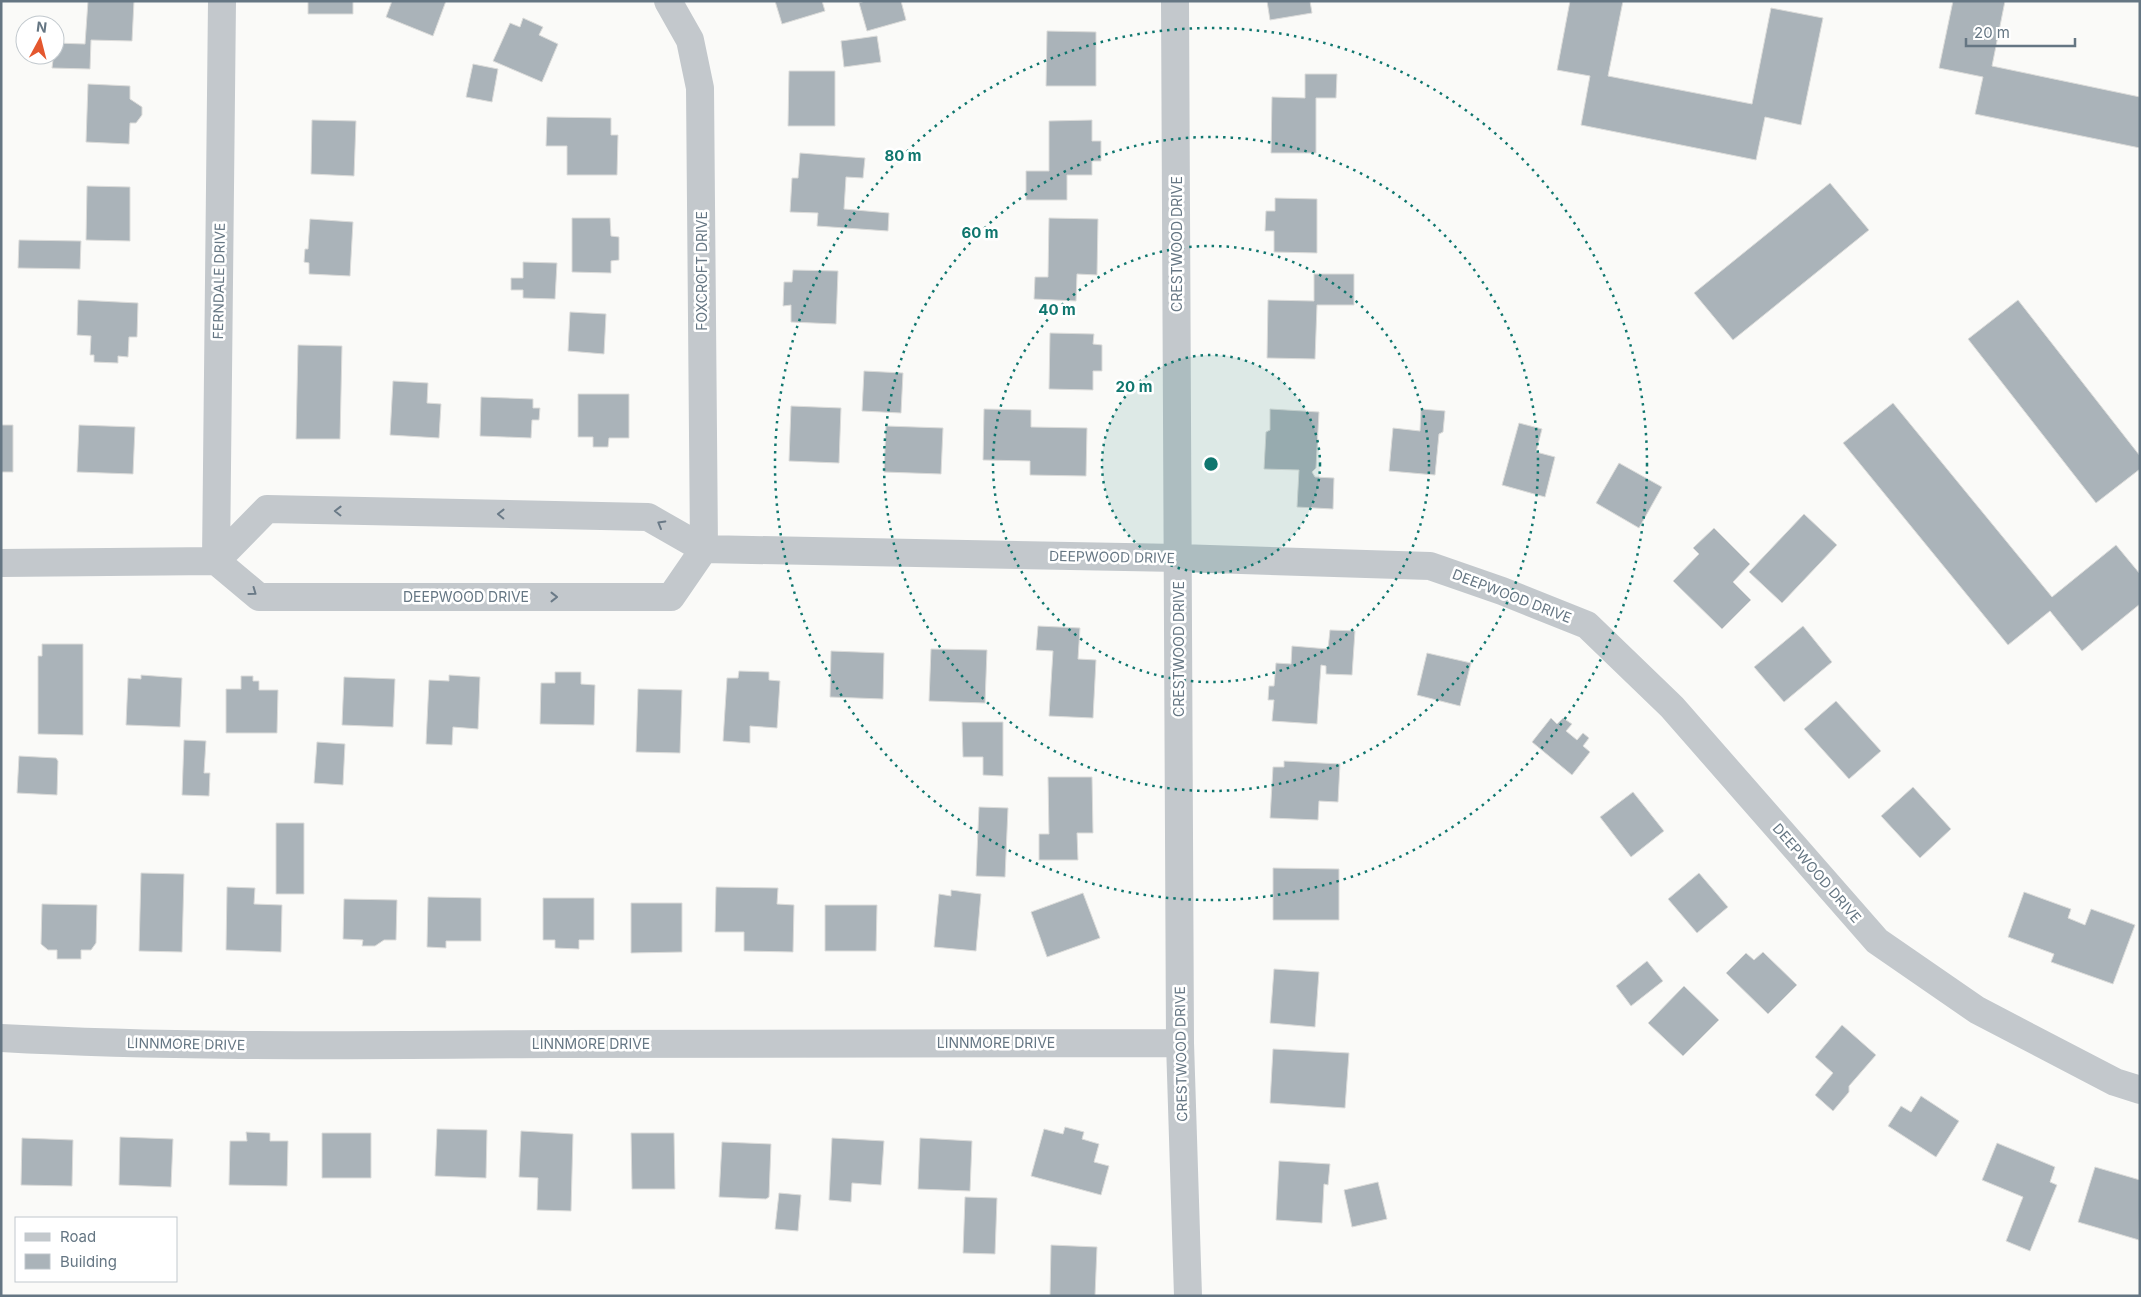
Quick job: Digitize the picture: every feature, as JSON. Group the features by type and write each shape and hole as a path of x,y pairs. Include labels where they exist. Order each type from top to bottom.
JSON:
{"street":[{"name":"FERNDALE DRIVE","path":"216,561 222,1"},
{"name":"FOXCROFT DRIVE","path":"668,1 690,40 700,88 704,549"},
{"name":"CRESTWOOD DRIVE","path":"1175,1 1180,1044 1188,1296"},
{"name":"DEEPWOOD DRIVE","path":"704,549 671,597 259,597 216,561 267,509 648,517 704,549 1179,558 1430,566 1502,591 1587,625 1672,707 1876,941 1977,1010 2115,1082 2140,1090"},
{"path":"1,563 216,561"},
{"name":"LINNMORE DRIVE","path":"1,1038 78,1042 276,1046 856,1042 1180,1044"}],"building":[{"path":"88,1 134,1 132,41 91,40 90,69 52,68 52,65 65,65 65,43 85,44"},
{"path":"308,1 353,1 353,14 308,14"},
{"path":"392,1 446,1 433,36 386,17"},
{"path":"775,1 822,1 825,11 782,24"},
{"path":"865,1 901,1 906,20 867,31 859,3"},
{"path":"1267,1 1310,1 1312,13 1270,20"},
{"path":"1570,1 1623,1 1608,76 1752,104 1771,8 1823,18 1801,125 1765,117 1756,160 1581,125 1590,76 1557,70"},
{"path":"1953,1 2005,1 1992,66 2140,97 2140,148 1975,114 1983,77 1939,68"},
{"path":"523,18 543,27 539,35 558,44 542,82 493,61 510,23 520,27"},
{"path":"1047,31 1096,32 1096,86 1046,86"},
{"path":"877,36 881,62 844,67 841,41"},
{"path":"473,64 498,69 492,102 466,97"},
{"path":"789,71 835,71 835,126 788,126"},
{"path":"1305,74 1337,74 1336,98 1316,98 1316,153 1271,153 1272,97 1305,98"},
{"path":"88,84 130,86 130,99 142,107 142,115 136,123 130,123 129,144 86,142"},
{"path":"547,117 611,118 611,135 618,135 617,175 567,175 567,146 546,146"},
{"path":"312,120 356,121 354,176 311,174"},
{"path":"1092,120 1092,141 1101,141 1101,161 1092,161 1092,175 1067,175 1067,200 1026,200 1026,171 1049,171 1049,121"},
{"path":"800,153 865,158 863,178 846,177 844,209 889,213 888,231 817,226 818,213 790,212 792,178 798,178"},
{"path":"1830,183 1869,230 1733,340 1694,293"},
{"path":"87,186 130,187 130,241 86,240"},
{"path":"1275,198 1317,199 1317,253 1274,252 1274,231 1265,231 1266,211 1275,211"},
{"path":"572,218 610,218 611,236 619,237 619,260 611,261 611,273 572,272"},
{"path":"1049,218 1098,219 1097,275 1077,274 1076,301 1034,299 1035,277 1048,277"},
{"path":"310,219 353,222 350,276 309,274 309,263 304,262 305,249 308,249"},
{"path":"19,240 81,241 80,269 18,268"},
{"path":"523,262 557,263 555,299 523,298 523,290 511,290 511,278 523,278"},
{"path":"793,270 838,271 836,324 791,322 791,305 783,306 784,282 792,282"},
{"path":"1314,274 1354,274 1354,305 1317,305 1315,359 1267,358 1268,300 1314,301"},
{"path":"78,300 138,303 137,337 129,337 128,357 118,356 118,363 94,362 94,355 90,355 91,336 77,335"},
{"path":"2018,300 2140,456 2140,469 2096,503 1968,339"},
{"path":"570,312 606,314 604,354 568,351"},
{"path":"1050,333 1094,334 1093,344 1102,345 1102,371 1093,371 1093,390 1049,389"},
{"path":"298,345 342,346 340,439 296,439"},
{"path":"864,371 903,373 901,413 862,411"},
{"path":"393,381 428,383 427,403 441,404 439,438 390,435"},
{"path":"578,394 629,394 629,438 609,438 608,447 593,447 593,437 578,437"},
{"path":"481,397 533,399 533,408 540,408 539,420 532,420 531,438 480,436"},
{"path":"1893,403 2052,597 2116,545 2140,574 2140,604 2082,651 2050,611 2008,645 1843,443"},
{"path":"791,406 841,408 839,463 789,461"},
{"path":"984,409 1031,410 1031,427 1087,428 1086,476 1030,475 1030,461 983,460"},
{"path":"1270,409 1319,412 1316,468 1312,472 1315,477 1334,478 1333,509 1297,507 1299,470 1264,469 1266,432 1270,430"},
{"path":"1421,409 1445,411 1443,432 1439,434 1435,475 1389,471 1393,428 1420,431"},
{"path":"1519,423 1542,429 1536,452 1555,457 1545,497 1502,485"},
{"path":"1,425 13,425 13,472 1,472"},
{"path":"79,425 135,427 133,474 77,472"},
{"path":"886,426 943,428 941,474 884,472"},
{"path":"1619,463 1662,487 1639,528 1596,503"},
{"path":"1804,514 1837,545 1782,603 1749,572"},
{"path":"1714,528 1750,564 1733,582 1751,600 1722,629 1673,581 1699,554 1693,548"},
{"path":"1038,626 1080,628 1078,659 1096,660 1093,718 1049,716 1053,651 1036,650"},
{"path":"1803,626 1832,662 1784,702 1754,667"},
{"path":"1330,630 1355,631 1352,675 1326,674 1326,666 1321,665 1317,724 1272,721 1274,700 1268,700 1269,686 1274,686 1276,663 1291,664 1292,646 1328,649"},
{"path":"42,644 83,644 83,735 38,734 38,656 42,656"},
{"path":"931,649 987,650 985,703 929,701"},
{"path":"831,651 884,653 883,699 830,697"},
{"path":"1427,653 1471,663 1460,706 1417,695"},
{"path":"739,671 769,672 769,680 780,681 777,728 750,726 750,743 723,741 727,678 738,678"},
{"path":"555,672 581,672 581,684 595,685 594,725 540,724 541,683 555,683"},
{"path":"141,675 182,678 180,727 126,725 128,678 141,679"},
{"path":"449,675 480,677 478,729 453,727 452,745 426,744 429,680 449,681"},
{"path":"241,676 253,676 253,681 259,681 259,690 278,690 277,733 226,733 226,689 241,689"},
{"path":"344,677 395,679 393,727 342,725"},
{"path":"638,689 682,690 680,753 636,752"},
{"path":"1836,701 1881,751 1849,779 1804,729"},
{"path":"1551,718 1557,724 1563,718 1572,724 1566,731 1577,740 1583,733 1589,738 1583,746 1590,752 1572,775 1532,742"},
{"path":"962,722 1003,722 1003,776 983,775 983,757 963,757"},
{"path":"184,740 206,741 204,773 210,773 209,796 182,795"},
{"path":"317,742 345,744 343,785 314,783"},
{"path":"19,756 56,758 58,761 57,795 17,793"},
{"path":"1284,761 1340,764 1338,802 1319,801 1318,820 1270,818 1273,767 1284,767"},
{"path":"1048,777 1092,777 1093,833 1077,833 1078,860 1039,860 1039,834 1049,834"},
{"path":"1913,787 1951,829 1920,858 1881,816"},
{"path":"1633,792 1664,831 1631,857 1600,817"},
{"path":"979,807 1008,808 1005,877 976,876"},
{"path":"276,823 304,823 304,894 276,894"},
{"path":"1273,868 1339,869 1339,920 1273,920"},
{"path":"141,873 184,874 182,952 139,951"},
{"path":"1699,873 1728,907 1697,933 1668,899"},
{"path":"227,887 255,888 254,904 282,905 281,952 226,950"},
{"path":"716,887 778,888 777,904 794,905 793,952 744,951 744,932 715,932"},
{"path":"951,890 981,894 976,951 934,947 939,894 951,896"},
{"path":"2024,892 2071,909 2068,918 2085,925 2091,909 2135,925 2113,984 2051,962 2054,954 2008,937"},
{"path":"1083,893 1100,938 1047,957 1031,912"},
{"path":"428,897 481,898 481,941 446,941 446,948 427,947"},
{"path":"543,898 594,898 594,940 579,940 579,949 555,948 555,940 543,940"},
{"path":"344,899 397,900 396,940 384,940 375,946 362,946 363,940 343,939"},
{"path":"631,903 682,903 682,952 631,953"},
{"path":"42,904 97,905 96,943 91,950 81,950 81,959 57,959 57,950 48,950 41,944"},
{"path":"825,905 877,905 876,951 825,951"},
{"path":"1763,952 1797,985 1768,1014 1726,973 1746,953 1754,960"},
{"path":"1647,961 1663,981 1631,1006 1616,986"},
{"path":"1274,969 1319,972 1315,1027 1270,1023"},
{"path":"1684,986 1719,1020 1683,1056 1648,1023"},
{"path":"1842,1025 1876,1055 1849,1086 1849,1092 1833,1111 1815,1095 1833,1073 1815,1057"},
{"path":"1273,1049 1349,1053 1345,1108 1270,1103"},
{"path":"1921,1096 1959,1121 1936,1157 1888,1126 1901,1106 1911,1112"},
{"path":"1065,1127 1084,1132 1082,1139 1099,1144 1094,1162 1109,1166 1101,1195 1031,1176 1044,1129 1063,1134"},
{"path":"437,1129 487,1130 486,1178 435,1176"},
{"path":"521,1131 573,1134 571,1211 537,1210 538,1178 519,1177"},
{"path":"246,1132 270,1133 270,1141 288,1141 287,1186 229,1185 230,1141 247,1141"},
{"path":"322,1133 371,1133 371,1178 322,1178"},
{"path":"631,1133 674,1133 675,1189 632,1189"},
{"path":"120,1137 173,1139 171,1187 119,1185"},
{"path":"22,1138 73,1140 72,1186 21,1185"},
{"path":"832,1138 884,1141 881,1185 852,1183 851,1202 829,1200"},
{"path":"920,1138 972,1141 970,1191 918,1189"},
{"path":"722,1142 771,1144 769,1197 766,1199 719,1197"},
{"path":"1997,1143 2055,1167 2050,1182 2057,1185 2030,1251 2006,1241 2023,1197 1982,1180"},
{"path":"1279,1161 1330,1164 1328,1185 1324,1184 1322,1223 1276,1220"},
{"path":"2095,1167 2140,1180 2139,1240 2078,1222"},
{"path":"1378,1182 1387,1219 1352,1227 1344,1190"},
{"path":"779,1193 801,1195 798,1231 775,1229"},
{"path":"965,1197 997,1198 995,1254 963,1253"},
{"path":"1051,1245 1097,1247 1095,1296 1050,1296"}]}
